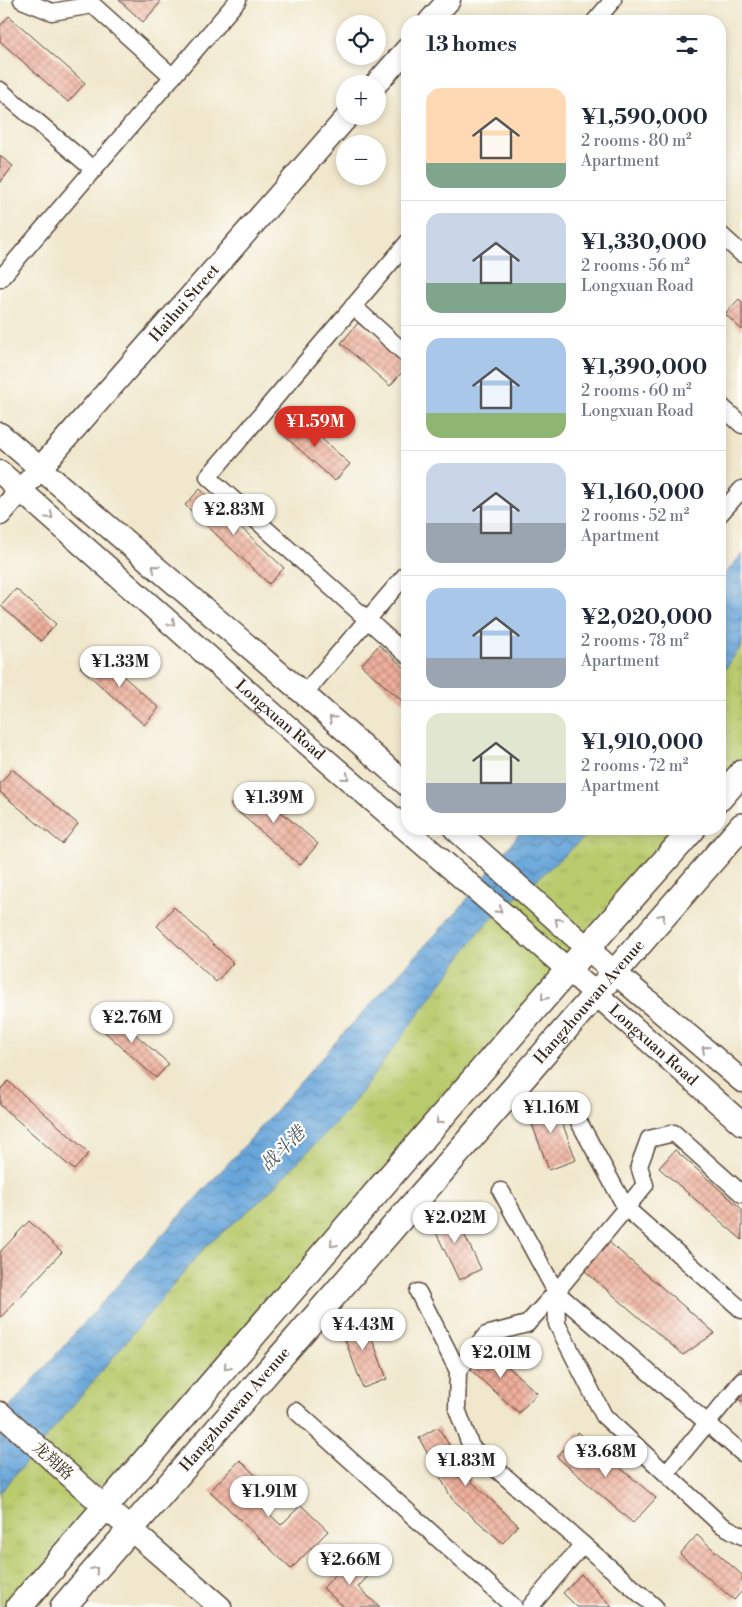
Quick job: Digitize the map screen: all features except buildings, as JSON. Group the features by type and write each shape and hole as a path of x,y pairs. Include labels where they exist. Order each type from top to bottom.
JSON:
{"main road":[{"path":"726,791 742,773"},
{"name":"Hangzhouwan Avenue","path":"63,1607 742,826"},
{"name":"Hangzhouwan Avenue","path":"19,1607 568,970 688,835"}],"street":[{"path":"22,0 52,12 91,2 173,77"},
{"path":"0,279 238,0"},
{"path":"435,15 449,0"},
{"path":"600,15 613,0"},
{"path":"384,75 401,56"},
{"path":"0,90 94,170"},
{"name":"Haihui Street","path":"0,514 340,125"},
{"path":"726,239 742,254"},
{"path":"401,255 353,306 208,477 401,650"},
{"path":"353,306 401,350"},
{"path":"726,410 742,425"},
{"path":"0,434 304,694 401,780"},
{"name":"Longxuan Road","path":"0,472 401,825"},
{"path":"726,507 742,488"},
{"path":"304,694 401,580"},
{"name":"Longxuan Road","path":"412,835 595,993 742,1124"},
{"path":"462,835 614,972 742,1081"},
{"path":"578,1122 626,1208 742,1310"},
{"path":"458,1371 486,1335 527,1324 645,1185 640,1166 649,1139 674,1133 742,1194"},
{"path":"501,1191 556,1292 742,1453"},
{"path":"418,1292 458,1371 457,1410 471,1447 656,1607"},
{"path":"556,1292 557,1324 604,1416 720,1524 742,1536"},
{"path":"666,1473 742,1381"},
{"path":"296,1411 514,1607"},
{"name":"龙翔路","path":"0,1413 130,1530 220,1607"},
{"path":"530,1607 584,1544"}],"green space":[{"path":"742,636 742,760 726,779 726,667"},
{"path":"579,835 678,835 9,1607 0,1607 0,1493 202,1242 480,923"}],"water":[{"path":"742,554 742,645 726,668 726,573"},
{"name":"战斗港","path":"518,835 587,835 483,927 347,1111 260,1201 205,1247 0,1493 0,1418 341,1036 460,908"}]}
